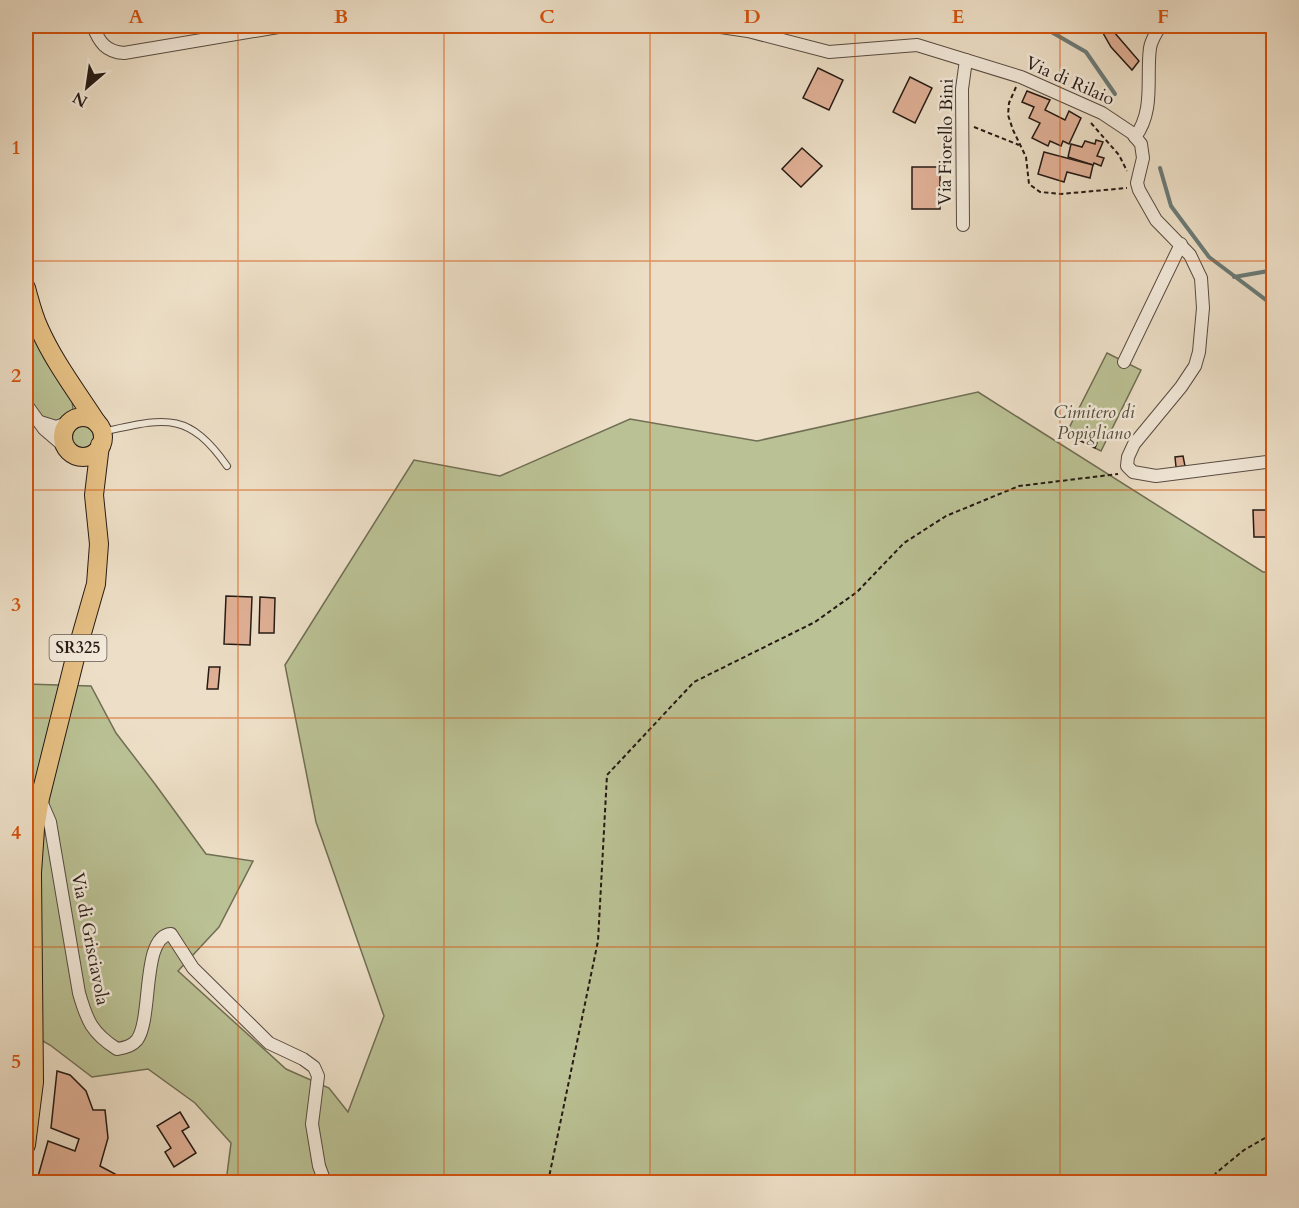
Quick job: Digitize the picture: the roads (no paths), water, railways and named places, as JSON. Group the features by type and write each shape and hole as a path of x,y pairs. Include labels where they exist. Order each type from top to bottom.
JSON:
{"main road":[{"path":"26,288 39,327 100,433"},
{"path":"68,381 75,410 64,429 63,439 69,450 81,456 91,454 100,433"},
{"path":"70,422 82,417 90,418 100,433"},
{"name":"SR325","path":"26,1145 34,1082 32,873 34,829 76,654 96,584 99,544 94,495 100,433"},
{"name":"SR325","path":"69,450 94,495"}],"street":[{"path":"93,26 103,45 115,53 284,26"},
{"name":"Via di Rilaio","path":"682,26 712,26 748,31 829,52 917,45 1021,77 1102,113 1135,137"},
{"path":"1160,26 1150,47 1150,86 1142,128 1135,137 1141,144 1143,158 1138,184 1156,220 1190,255 1201,278 1203,308 1199,352 1195,366 1181,387 1134,444 1127,466 1133,472 1156,476 1274,461"},
{"name":"Via Fiorello Bini","path":"963,225 962,89 966,60"},
{"path":"1125,362 1181,244"},
{"path":"26,404 36,421 69,450"},
{"path":"36,421 56,427 70,422"},
{"name":"Via di Grisciavola","path":"40,798 50,822 79,993 86,1017 94,1031 117,1049 128,1047 136,1041 145,1018 153,953 160,939 166,934 171,934 194,968 269,1043 303,1059 314,1067 318,1076 312,1124 325,1182"}],"lane":[{"path":"100,433 144,423 166,422 188,426 205,438 227,466"}],"waterway":[{"path":"1041,26 1086,52 1115,94"},
{"path":"1160,168 1171,206 1209,257 1274,306"},
{"path":"1234,277 1274,270"}],"park label":[{"name":"Cimitero di Popigliano","path":"1094,422"}]}
